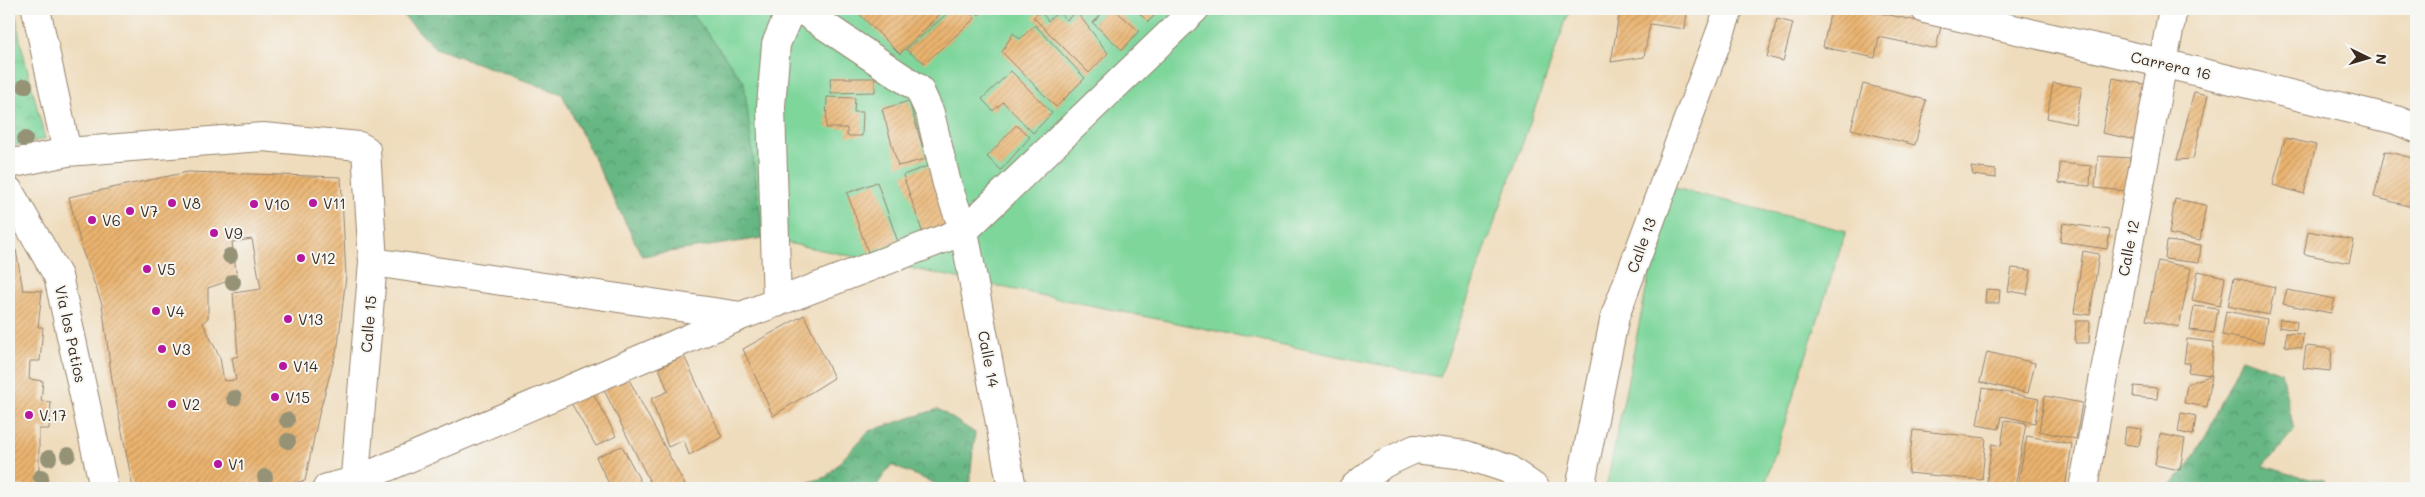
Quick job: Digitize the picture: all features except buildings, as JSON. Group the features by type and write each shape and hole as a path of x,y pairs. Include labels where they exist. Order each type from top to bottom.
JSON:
{"street":[{"path":"9,164 67,152 36,9"},
{"path":"776,303 771,107 776,44 791,9"},
{"name":"Calle 14","path":"800,9 919,89 930,113 947,184 964,231 1012,488"},
{"path":"327,488 355,485 741,316 964,231 1195,9"},
{"name":"Calle 13","path":"1580,488 1615,316 1729,9"},
{"name":"Carrera 16","path":"1925,9 2162,63 2396,120 2416,128"},
{"name":"Calle 12","path":"2083,488 2173,9"},
{"name":"Calle 15","path":"67,152 264,137 359,146 366,150 373,262 355,485"},
{"name":"Vía los Patios","path":"9,191 58,276 104,488"},
{"path":"373,262 741,316"},
{"path":"1353,488 1383,464 1416,449 1466,455 1508,469 1536,488"}],"green space":[{"path":"9,9 15,9 20,40 45,139 9,147"},
{"path":"397,9 689,9 744,82 763,238 642,256 562,94 435,48"},
{"path":"509,9 1570,9 1440,377 763,238"},
{"path":"1667,186 1846,231 1764,488 1606,488"},
{"path":"2242,358 2281,372 2294,430 2264,466 2300,477 2324,480 2323,488 2168,488 2189,465 2209,429"},
{"path":"938,409 975,433 969,488 946,488 891,465 875,488 790,488 826,477 869,431"}],"place":[{"name":"V8","path":"172,203"},
{"name":"V11","path":"313,203"},
{"name":"V10","path":"254,204"},
{"name":"V7","path":"130,211"},
{"name":"V6","path":"92,220"},
{"name":"V9","path":"214,233"},
{"name":"V12","path":"301,258"},
{"name":"V5","path":"147,269"},
{"name":"V4","path":"156,311"},
{"name":"V13","path":"288,319"},
{"name":"V3","path":"162,349"},
{"name":"V14","path":"283,366"},
{"name":"V15","path":"275,397"},
{"name":"V2","path":"172,404"},
{"name":"V.17","path":"29,415"},
{"name":"V1","path":"218,464"}]}
